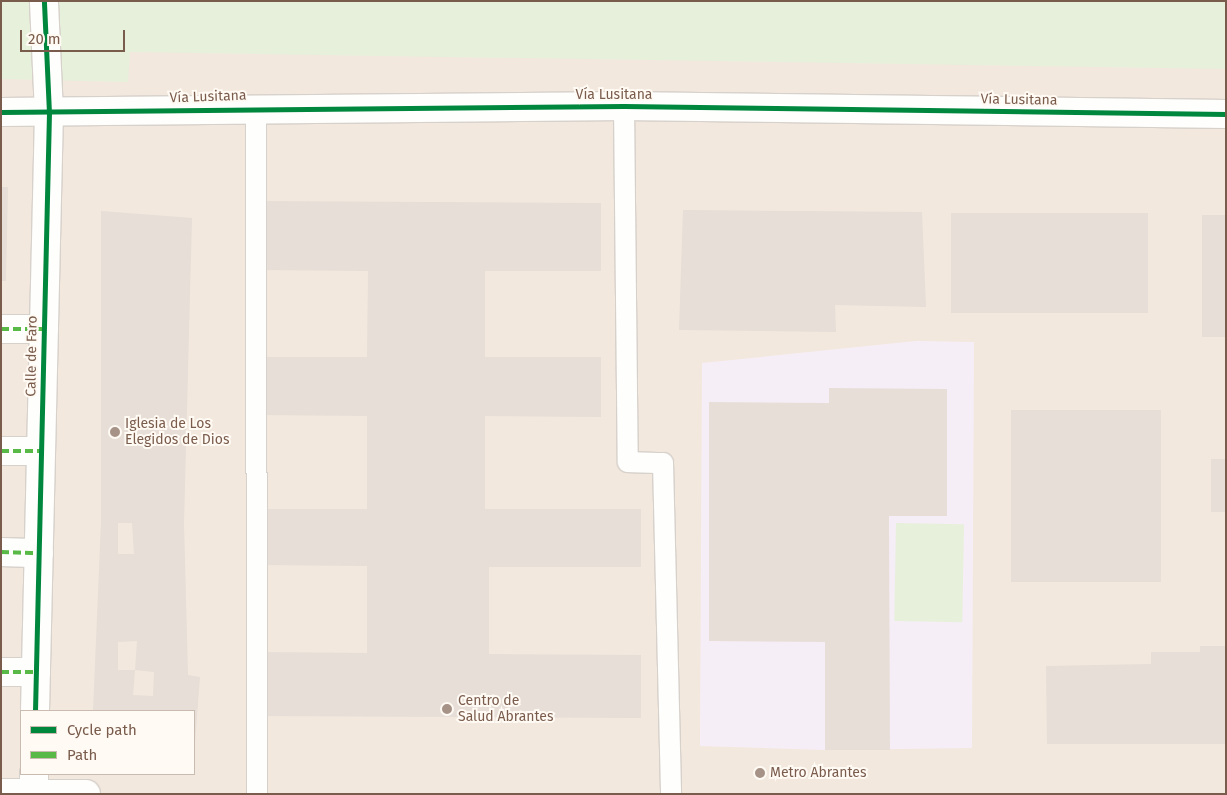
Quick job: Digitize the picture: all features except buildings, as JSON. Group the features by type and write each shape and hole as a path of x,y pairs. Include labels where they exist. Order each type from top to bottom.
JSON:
{"street":[{"name":"Calle de Faro","path":"36,710 49,113 44,1"},
{"name":"Vía Lusitana","path":"1,112 49,113 256,107 624,106 1226,114"},
{"path":"1,329 44,329"},
{"path":"1,451 42,451"},
{"path":"1,552 39,553"},
{"path":"1,672 36,672"},
{"path":"1,793 34,783 86,794"}],"lane":[{"path":"624,106 628,462 663,463 671,794"},
{"path":"256,107 257,794"}],"shaded area":[{"path":"1,32 1226,55 1226,794 1,794"},
{"path":"916,341 974,342 972,748 825,750 700,746 702,363"}],"green space":[{"path":"1,1 1226,1 1226,69 130,52 128,82 1,79"},
{"path":"896,523 964,524 962,622 894,621"}],"marked path":[{"path":"1,329 44,329"},
{"path":"1,451 41,451"},
{"path":"1,552 39,553"},
{"path":"1,672 36,672"}],"cycle path":[{"path":"35,710 49,113 44,1"},
{"path":"1,112 624,106 1226,114"}],"place":[{"name":"Iglesia de Los Elegidos de Dios","path":"115,432"},
{"name":"Centro de Salud Abrantes","path":"447,709"},
{"name":"Metro Abrantes","path":"760,773"}]}
